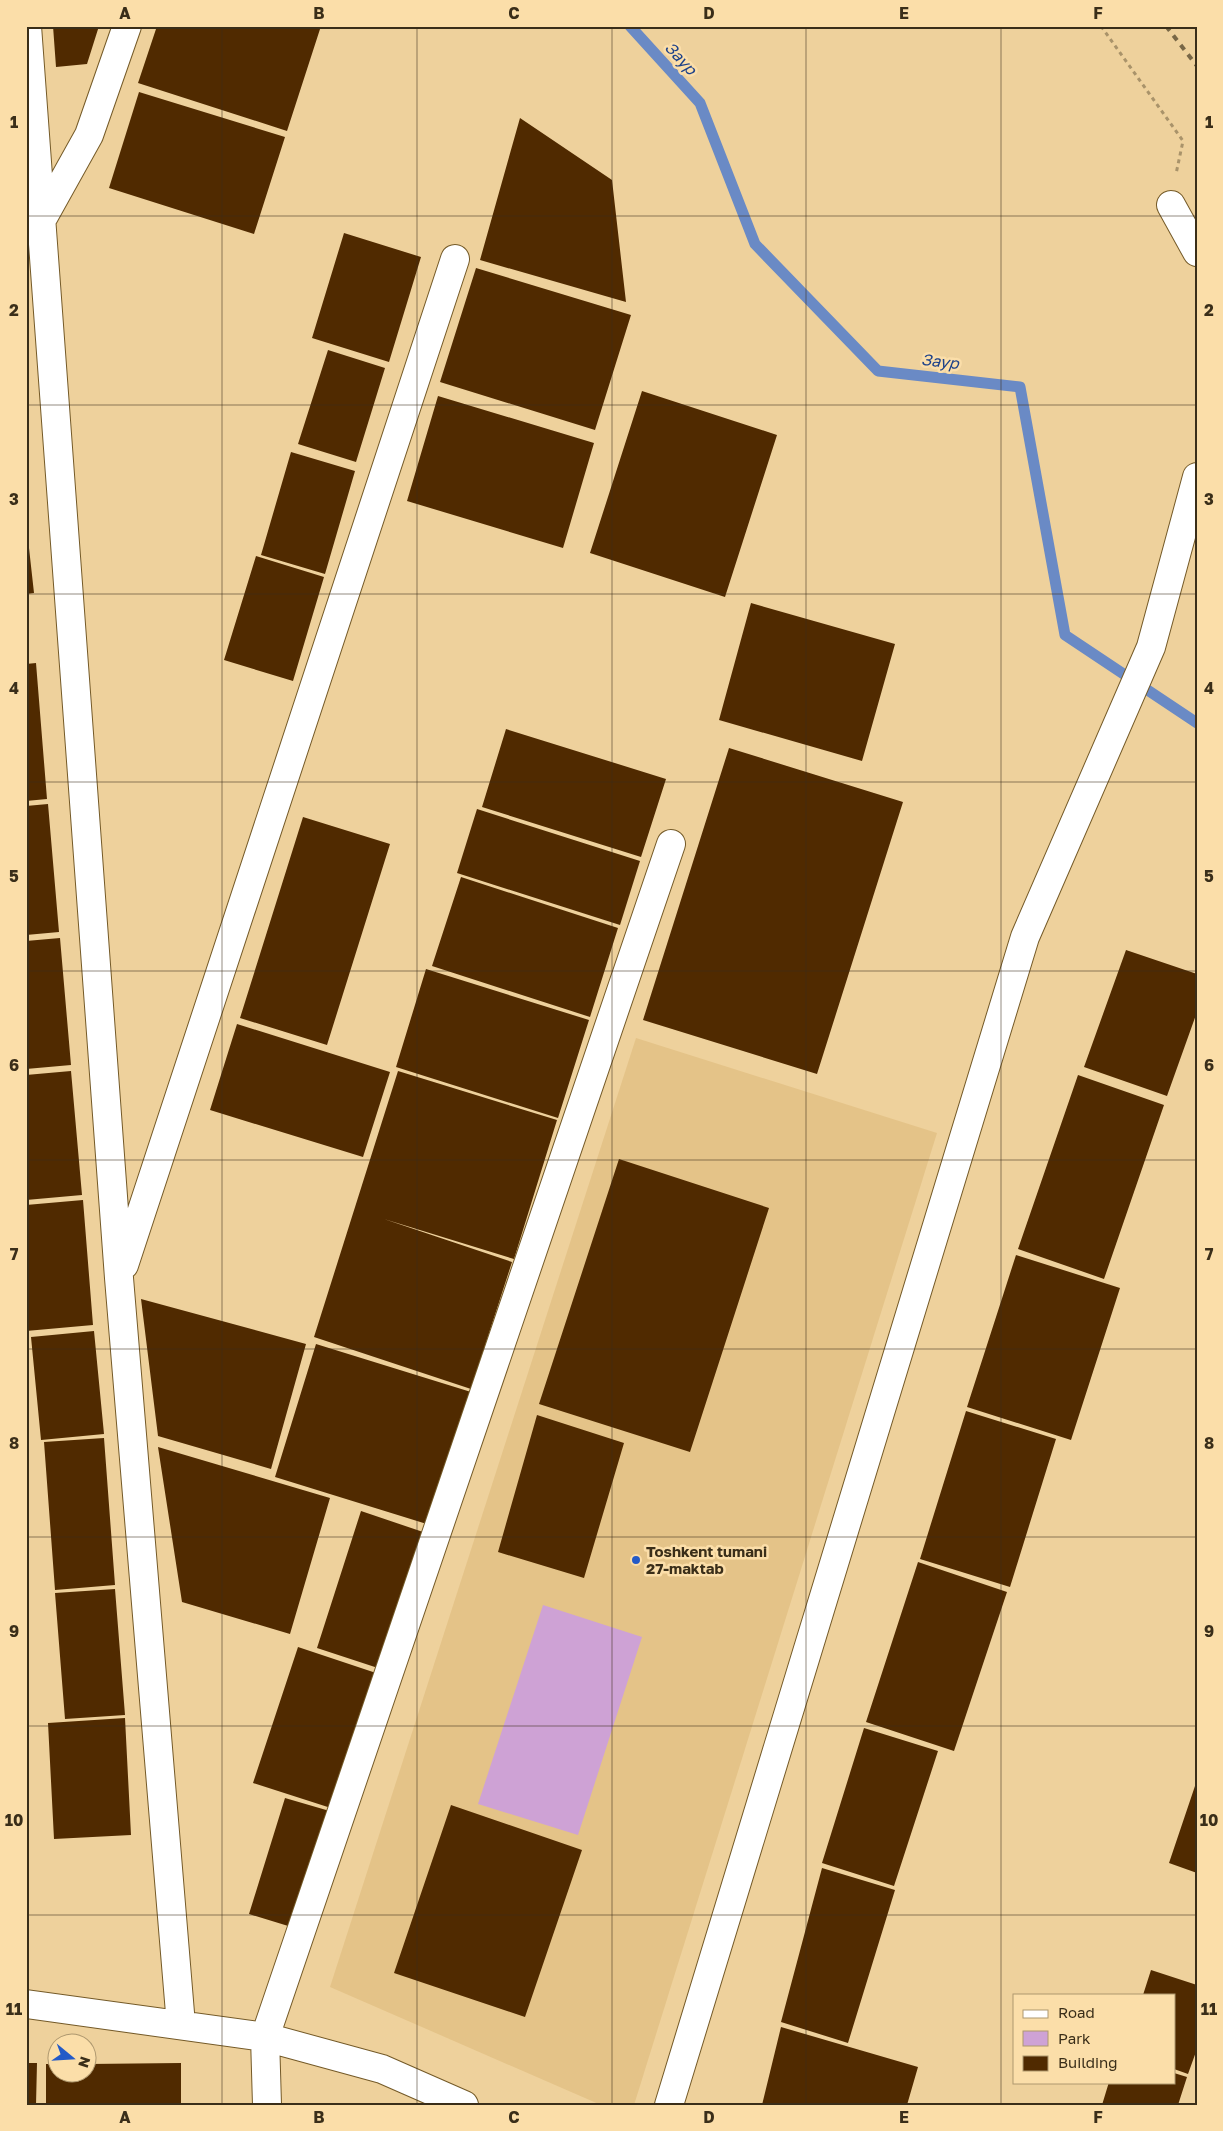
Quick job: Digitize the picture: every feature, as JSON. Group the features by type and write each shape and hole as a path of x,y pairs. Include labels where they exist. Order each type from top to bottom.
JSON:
{"street":[{"path":"27,26 34,224 181,2025"},
{"path":"34,224 88,135 127,26"},
{"path":"1171,205 1197,252"},
{"path":"119,1278 455,259"},
{"path":"669,2105 1025,937 1151,647 1197,478"},
{"path":"267,2105 265,2037 671,844"},
{"path":"26,2004 265,2037 382,2069 464,2105"}],"path":[{"path":"1101,26 1183,141 1171,205"}],"shaded area":[{"name":"Toshkent tumani 27-maktab","path":"636,1038 937,1133 634,2105 601,2105 330,1987"}],"green space":[{"path":"543,1605 642,1637 578,1835 478,1804"}],"building":[{"path":"53,26 99,26 87,64 56,67"},
{"path":"157,26 321,26 287,131 138,83"},
{"path":"139,92 285,137 254,234 109,188"},
{"path":"520,118 612,180 626,302 480,260"},
{"path":"344,233 421,257 389,362 312,338"},
{"path":"476,268 631,315 595,430 440,382"},
{"path":"328,350 385,368 356,462 298,444"},
{"path":"642,391 777,435 725,597 590,553"},
{"path":"438,396 594,443 563,548 407,501"},
{"path":"291,452 355,471 325,574 261,555"},
{"path":"26,521 34,593 26,594"},
{"path":"256,556 324,577 293,681 224,660"},
{"path":"751,603 895,644 862,761 719,720"},
{"path":"36,663 47,799 26,801 26,664"},
{"path":"506,729 666,779 641,857 482,807"},
{"path":"729,748 903,802 817,1074 643,1020"},
{"path":"48,804 59,932 26,935 26,806"},
{"path":"477,809 640,861 620,925 457,873"},
{"path":"303,817 390,844 327,1045 240,1018"},
{"path":"461,877 618,928 590,1017 432,966"},
{"path":"60,938 71,1065 26,1069 26,941"},
{"path":"1126,950 1197,974 1197,1012 1167,1096 1084,1067"},
{"path":"426,969 589,1020 558,1118 396,1067"},
{"path":"237,1024 390,1072 363,1157 210,1110"},
{"path":"71,1071 82,1195 26,1200 26,1075"},
{"path":"398,1071 557,1120 514,1259 384,1219 512,1262 471,1389 314,1337"},
{"path":"1078,1075 1164,1105 1104,1279 1018,1249"},
{"path":"619,1159 769,1208 690,1452 539,1404"},
{"path":"83,1200 93,1325 26,1331 26,1205"},
{"path":"1016,1255 1120,1288 1071,1440 967,1407"},
{"path":"141,1299 306,1344 271,1469 158,1436"},
{"path":"94,1331 104,1434 41,1440 31,1337"},
{"path":"316,1344 471,1392 430,1525 275,1477"},
{"path":"966,1411 1056,1439 1010,1587 920,1559"},
{"path":"537,1415 624,1443 584,1578 498,1552"},
{"path":"104,1438 115,1585 55,1590 44,1442"},
{"path":"158,1447 330,1498 290,1634 182,1602"},
{"path":"361,1511 426,1533 381,1669 317,1648"},
{"path":"918,1562 1007,1592 954,1751 866,1722"},
{"path":"115,1589 125,1715 65,1719 55,1593"},
{"path":"298,1647 379,1674 334,1809 253,1783"},
{"path":"125,1718 131,1835 54,1839 48,1723"},
{"path":"864,1728 938,1751 894,1886 822,1863"},
{"path":"1197,1783 1197,1873 1169,1863"},
{"path":"285,1798 333,1812 298,1929 249,1914"},
{"path":"451,1805 582,1850 525,2017 394,1973"},
{"path":"822,1868 895,1890 848,2043 781,2022"},
{"path":"1151,1970 1197,1985 1197,2049 1188,2074 1176,2070 1176,1994 1143,1994"},
{"path":"781,2027 918,2067 907,2105 762,2105"},
{"path":"26,2063 37,2063 36,2105 26,2105"},
{"path":"181,2063 181,2105 46,2105 46,2064 48,2064 48,2084 98,2084 98,2064"},
{"path":"1176,2074 1187,2077 1178,2105 1102,2105 1108,2084 1176,2084"}],"waterway":[{"name":"Заур","path":"630,26 700,103 755,244 878,371 1020,387 1065,635 1197,723"}],"railway":[{"path":"1166,26 1197,66"}],"place":[{"name":"Toshkent tumani 27-maktab","path":"636,1560"}]}
